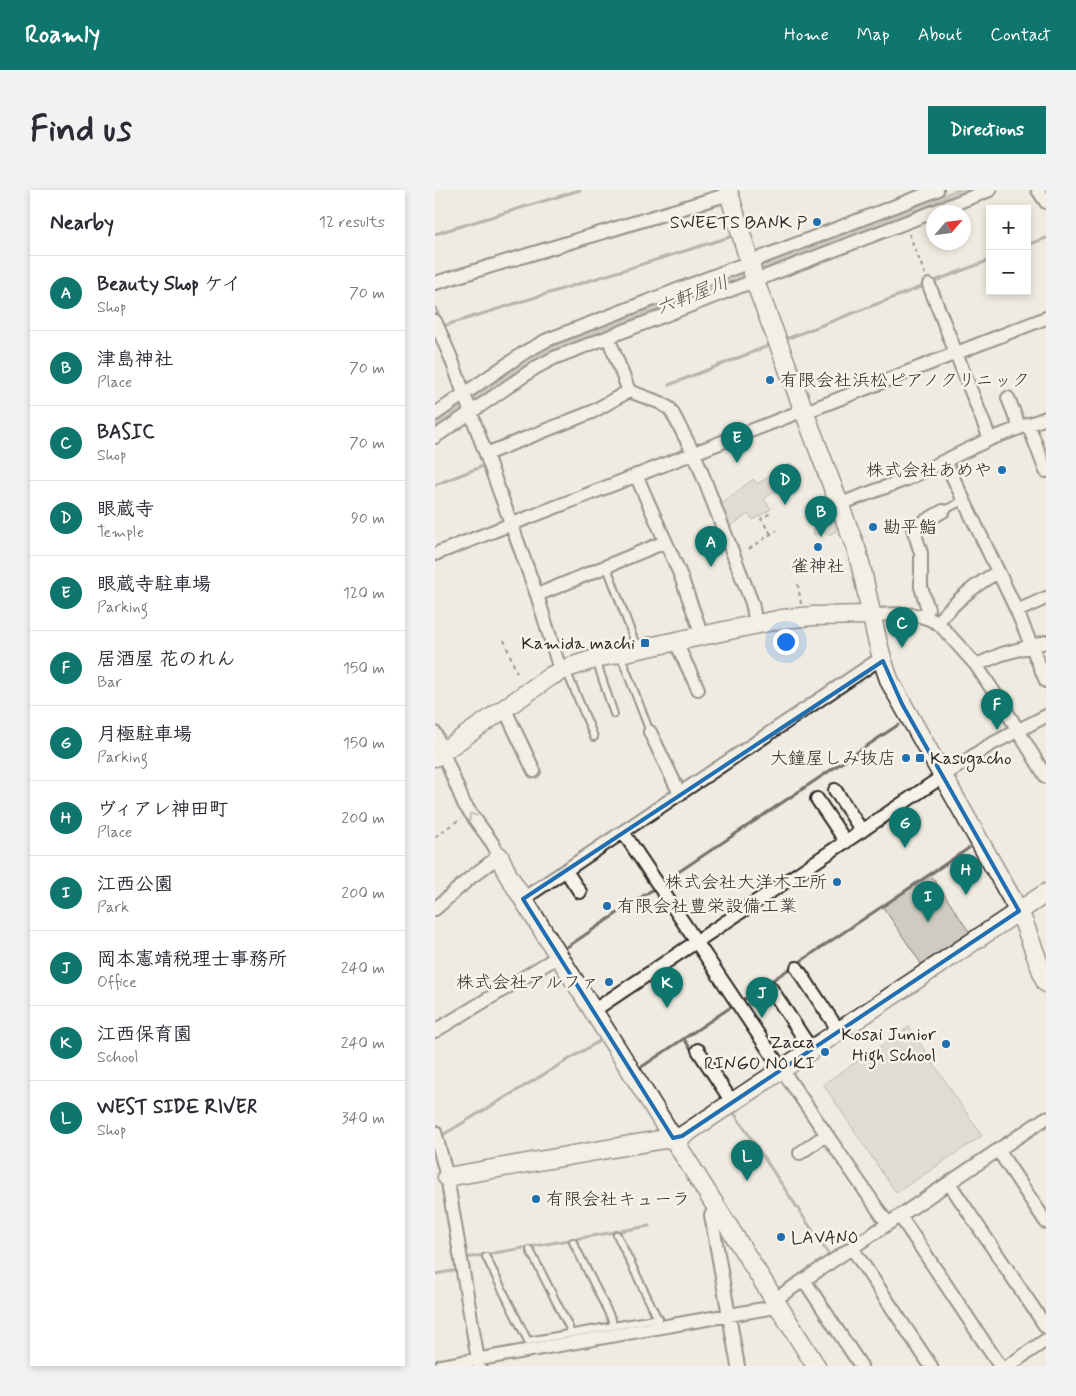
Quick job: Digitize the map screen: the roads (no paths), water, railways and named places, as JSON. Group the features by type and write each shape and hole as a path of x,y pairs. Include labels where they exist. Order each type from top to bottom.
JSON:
{"street":[{"path":"435,437 470,411 541,364 608,337 752,271 937,190"},
{"path":"435,414 539,344 752,271 905,223 990,190"},
{"path":"1038,190 1046,202"},
{"path":"435,283 728,192 752,271 859,560 883,661 896,693 1019,911 1046,983"},
{"path":"929,285 989,439"},
{"path":"435,554 1046,318"},
{"path":"436,327 486,454 537,595 558,663 564,670"},
{"path":"608,337 629,391 661,403 670,409 693,453 751,603 756,624"},
{"path":"486,454 592,412 629,391"},
{"path":"1008,398 1046,471"},
{"path":"839,504 907,479 989,439 1046,418"},
{"path":"945,461 1017,611 1046,681"},
{"path":"636,475 680,574 702,636"},
{"path":"926,616 928,609 921,587 921,553 913,528 943,511"},
{"path":"537,595 665,542"},
{"path":"937,623 944,614 986,578 998,572"},
{"path":"1017,611 1046,598"},
{"path":"439,754 536,686 564,670 596,658 756,624 803,616 918,615 926,616 937,623 976,665 1046,778"},
{"path":"677,641 698,690"},
{"path":"976,665 1002,654 1046,642"},
{"path":"523,899 875,664 883,661"},
{"path":"503,709 534,770"},
{"path":"593,1011 988,746 1046,716"},
{"path":"650,732 680,794"},
{"path":"435,733 439,754 469,812 493,844 508,875 816,1366"},
{"path":"835,790 862,831"},
{"path":"817,799 846,842"},
{"path":"623,832 781,1069 888,1224"},
{"path":"436,907 499,856"},
{"path":"566,871 580,892"},
{"path":"441,1178 682,1136 1046,892"},
{"path":"435,1031 559,956"},
{"path":"797,968 839,1031"},
{"path":"770,987 811,1049"},
{"path":"698,1050 732,1102"},
{"path":"441,1366 479,1363 659,1322 729,1315 769,1308 775,1301 804,1280 901,1217 1046,1118"},
{"path":"435,1132 441,1178 479,1363"},
{"path":"799,1153 826,1135"},
{"path":"999,1151 1046,1222"},
{"path":"950,1184 1046,1328"},
{"path":"718,1210 711,1215 738,1366"},
{"path":"901,1217 1000,1366"},
{"path":"852,1248 931,1366"},
{"path":"804,1280 861,1366"},
{"path":"1008,1366 1046,1340"}],"lane":[{"path":"943,511 964,500"},
{"path":"607,567 637,649"},
{"path":"620,653 621,662 650,732"},
{"path":"596,658 614,714"},
{"path":"564,670 594,738"},
{"path":"486,1257 528,1341 613,1326 659,1322 617,1235"},
{"path":"573,1242 612,1320 613,1326"},
{"path":"529,1250 569,1327 570,1334"}],"water":[{"name":"六軒屋川","path":"955,190 972,190 933,205 926,205 926,208 552,352 532,363 435,429 435,422 542,349"}],"waterway":[{"path":"435,234 580,190"},
{"path":"528,262 723,203 732,232"},
{"path":"443,326 733,236"},
{"path":"1031,244 1046,238"},
{"path":"932,282 986,262"},
{"path":"435,290 520,264"},
{"path":"786,339 926,285"},
{"path":"435,307 440,318"},
{"path":"669,385 768,346"},
{"path":"435,485 483,466"},
{"path":"665,881 898,725"},
{"path":"740,1002 969,848"},
{"path":"567,947 655,888"},
{"path":"640,1068 734,1005"},
{"path":"684,1039 693,1052"},
{"path":"441,1136 601,1040"},
{"path":"732,1110 829,1255"},
{"path":"466,1258 649,1226"},
{"path":"435,1274 458,1270"}],"place":[{"name":"SWEETS BANK P","path":"817,222"},
{"name":"有限会社浜松ピアノクリニック","path":"770,380"},
{"name":"眼蔵寺駐車場","path":"737,463"},
{"name":"株式会社あめや","path":"1002,470"},
{"name":"眼蔵寺","path":"785,505"},
{"name":"勘平鮨","path":"873,527"},
{"name":"津島神社","path":"821,537"},
{"name":"雀神社","path":"818,547"},
{"name":"Beauty Shop ケイ","path":"711,567"},
{"name":"Kamida machi","path":"645,643"},
{"name":"BASIC","path":"902,648"},
{"name":"居酒屋 花のれん","path":"997,730"},
{"name":"大鐘屋しみ抜店","path":"906,758"},
{"name":"Kasugacho","path":"920,758"},
{"name":"月極駐車場","path":"905,848"},
{"name":"株式会社大洋木工所","path":"837,882"},
{"name":"ヴィアレ神田町","path":"966,895"},
{"name":"有限会社豊栄設備工業","path":"607,906"},
{"name":"江西公園","path":"928,922"},
{"name":"株式会社アルファ","path":"609,982"},
{"name":"江西保育園","path":"667,1008"},
{"name":"岡本憲靖税理士事務所","path":"762,1018"},
{"name":"Kosai Junior High School","path":"946,1044"},
{"name":"Zacca RINGO NO KI","path":"825,1052"},
{"name":"WEST SIDE RIVER","path":"747,1181"},
{"name":"有限会社キューラ","path":"536,1199"},
{"name":"LAVANO","path":"781,1237"}]}
